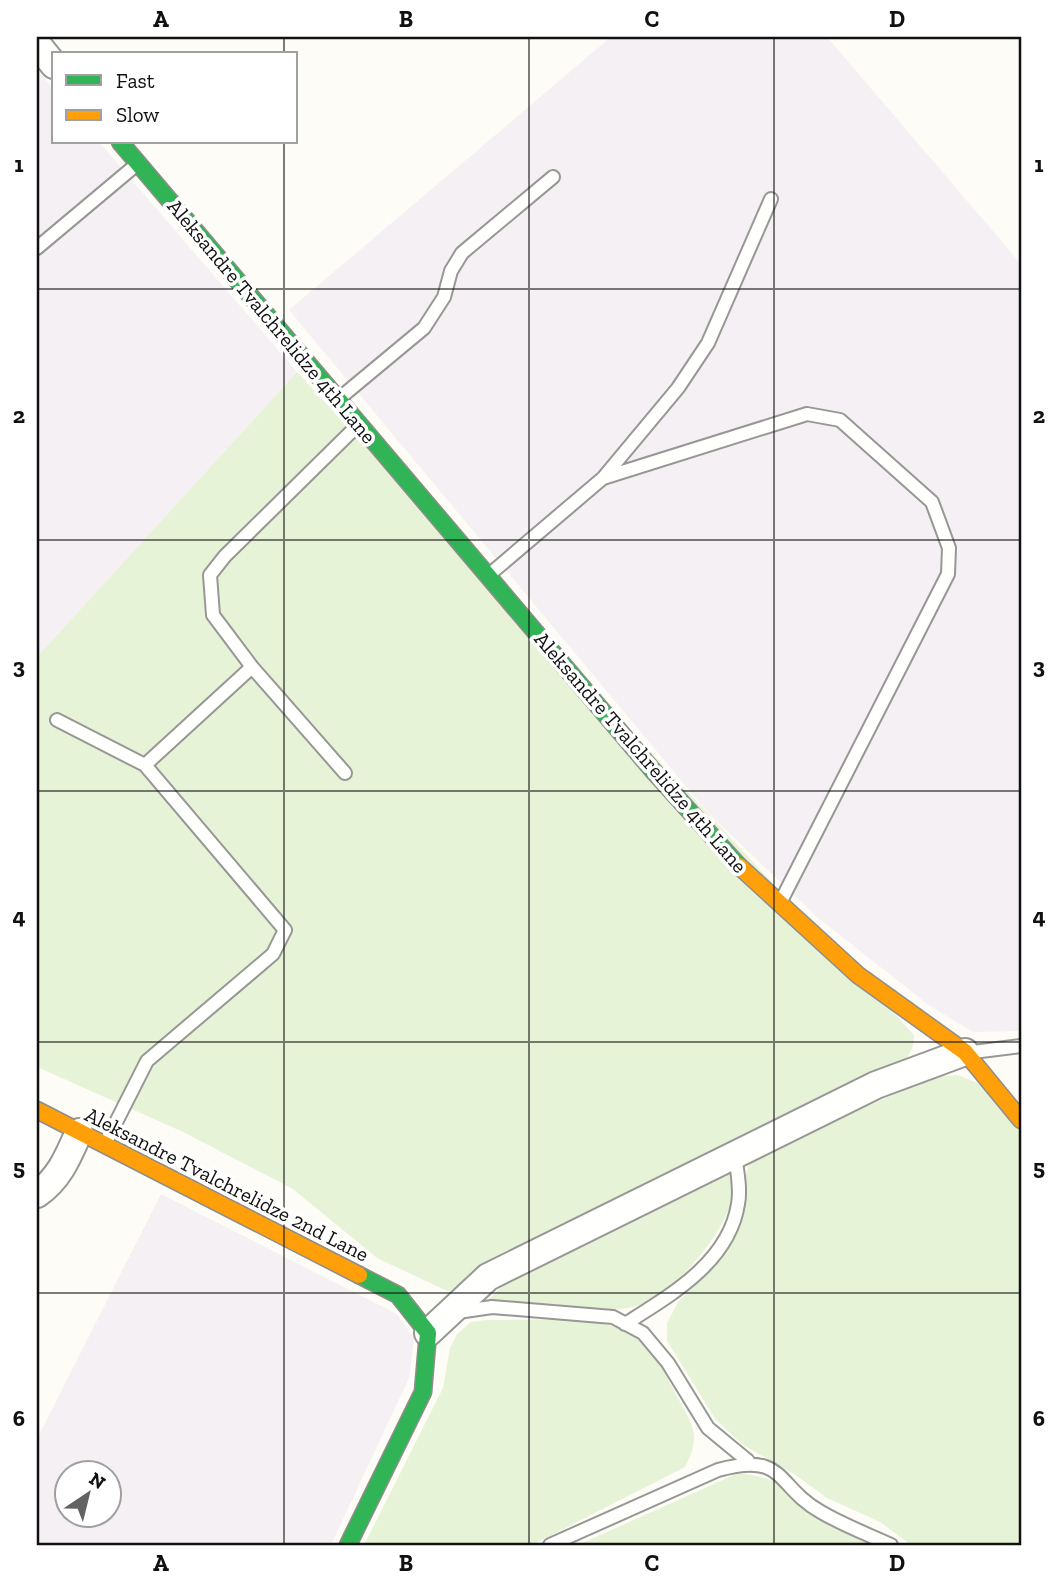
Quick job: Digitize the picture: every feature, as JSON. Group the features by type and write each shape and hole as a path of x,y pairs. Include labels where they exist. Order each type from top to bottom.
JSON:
{"street":[{"path":"37,44 52,63"},
{"name":"Aleksandre Tvalchrelidze 4th Lane","path":"122,144 655,774 747,875 858,975 965,1052 1021,1120"},
{"path":"348,1545 423,1392 428,1333 488,1277 876,1085 965,1052"},
{"name":"Aleksandre Tvalchrelidze 2nd Lane","path":"37,1110 398,1294 428,1333"},
{"path":"37,1194 48,1186 65,1165 79,1132"}],"lane":[{"path":"37,248 138,163"},
{"path":"338,399 424,328 444,297 451,271 462,253 553,177"},
{"path":"489,575 603,478 678,388 708,343 771,199"},
{"path":"603,478 807,414 840,420 932,502 949,548 948,575 779,905"},
{"path":"345,773 252,667 213,615 210,575 225,556 359,424"},
{"path":"145,765 252,667"},
{"path":"57,720 145,765 285,930 273,954 147,1060 105,1146"},
{"path":"965,1052 1021,1046"},
{"path":"625,1324 669,1297 714,1258 733,1226 739,1201 736,1155"},
{"path":"453,1312 492,1307 613,1317 643,1333 668,1363 708,1428 748,1461 776,1471 818,1511 891,1545"},
{"path":"550,1545 718,1470 748,1461"}],"shaded area":[{"path":"611,37 827,37 1021,264 1021,1031 973,1032 930,1006 817,917 710,815 289,310"},
{"path":"37,70 52,88 52,144 101,144 297,372 37,657"},
{"path":"161,1194 397,1314 414,1338 409,1378 331,1545 37,1545 37,1439"}],"green space":[{"path":"297,372 914,1035 910,1052 891,1072 460,1288 447,1291 377,1258 293,1189 181,1131 37,1067 37,657"},
{"path":"958,1075 982,1085 1021,1131 1021,1545 911,1545 880,1522 827,1498 794,1474 743,1445 716,1420 667,1341 667,1323 678,1302 716,1265 735,1236 746,1202 745,1178 751,1158 933,1077"},
{"path":"727,1168 734,1190 731,1205 720,1227 684,1273 649,1301 621,1309 603,1310 487,1301 516,1273"},
{"path":"471,1322 588,1322 608,1325 641,1339 657,1358 694,1432 693,1447 685,1467 532,1545 364,1545 443,1388 450,1348 457,1334"},
{"path":"738,1473 768,1479 778,1484 827,1523 875,1545 578,1545"}],"traffic: fast":[{"path":"122,144 655,773 739,866"},
{"path":"348,1545 423,1392 428,1333 398,1295 359,1275"}],"traffic: slow":[{"path":"739,866 858,975 965,1052 1021,1120"},
{"path":"37,1110 359,1275"}]}
